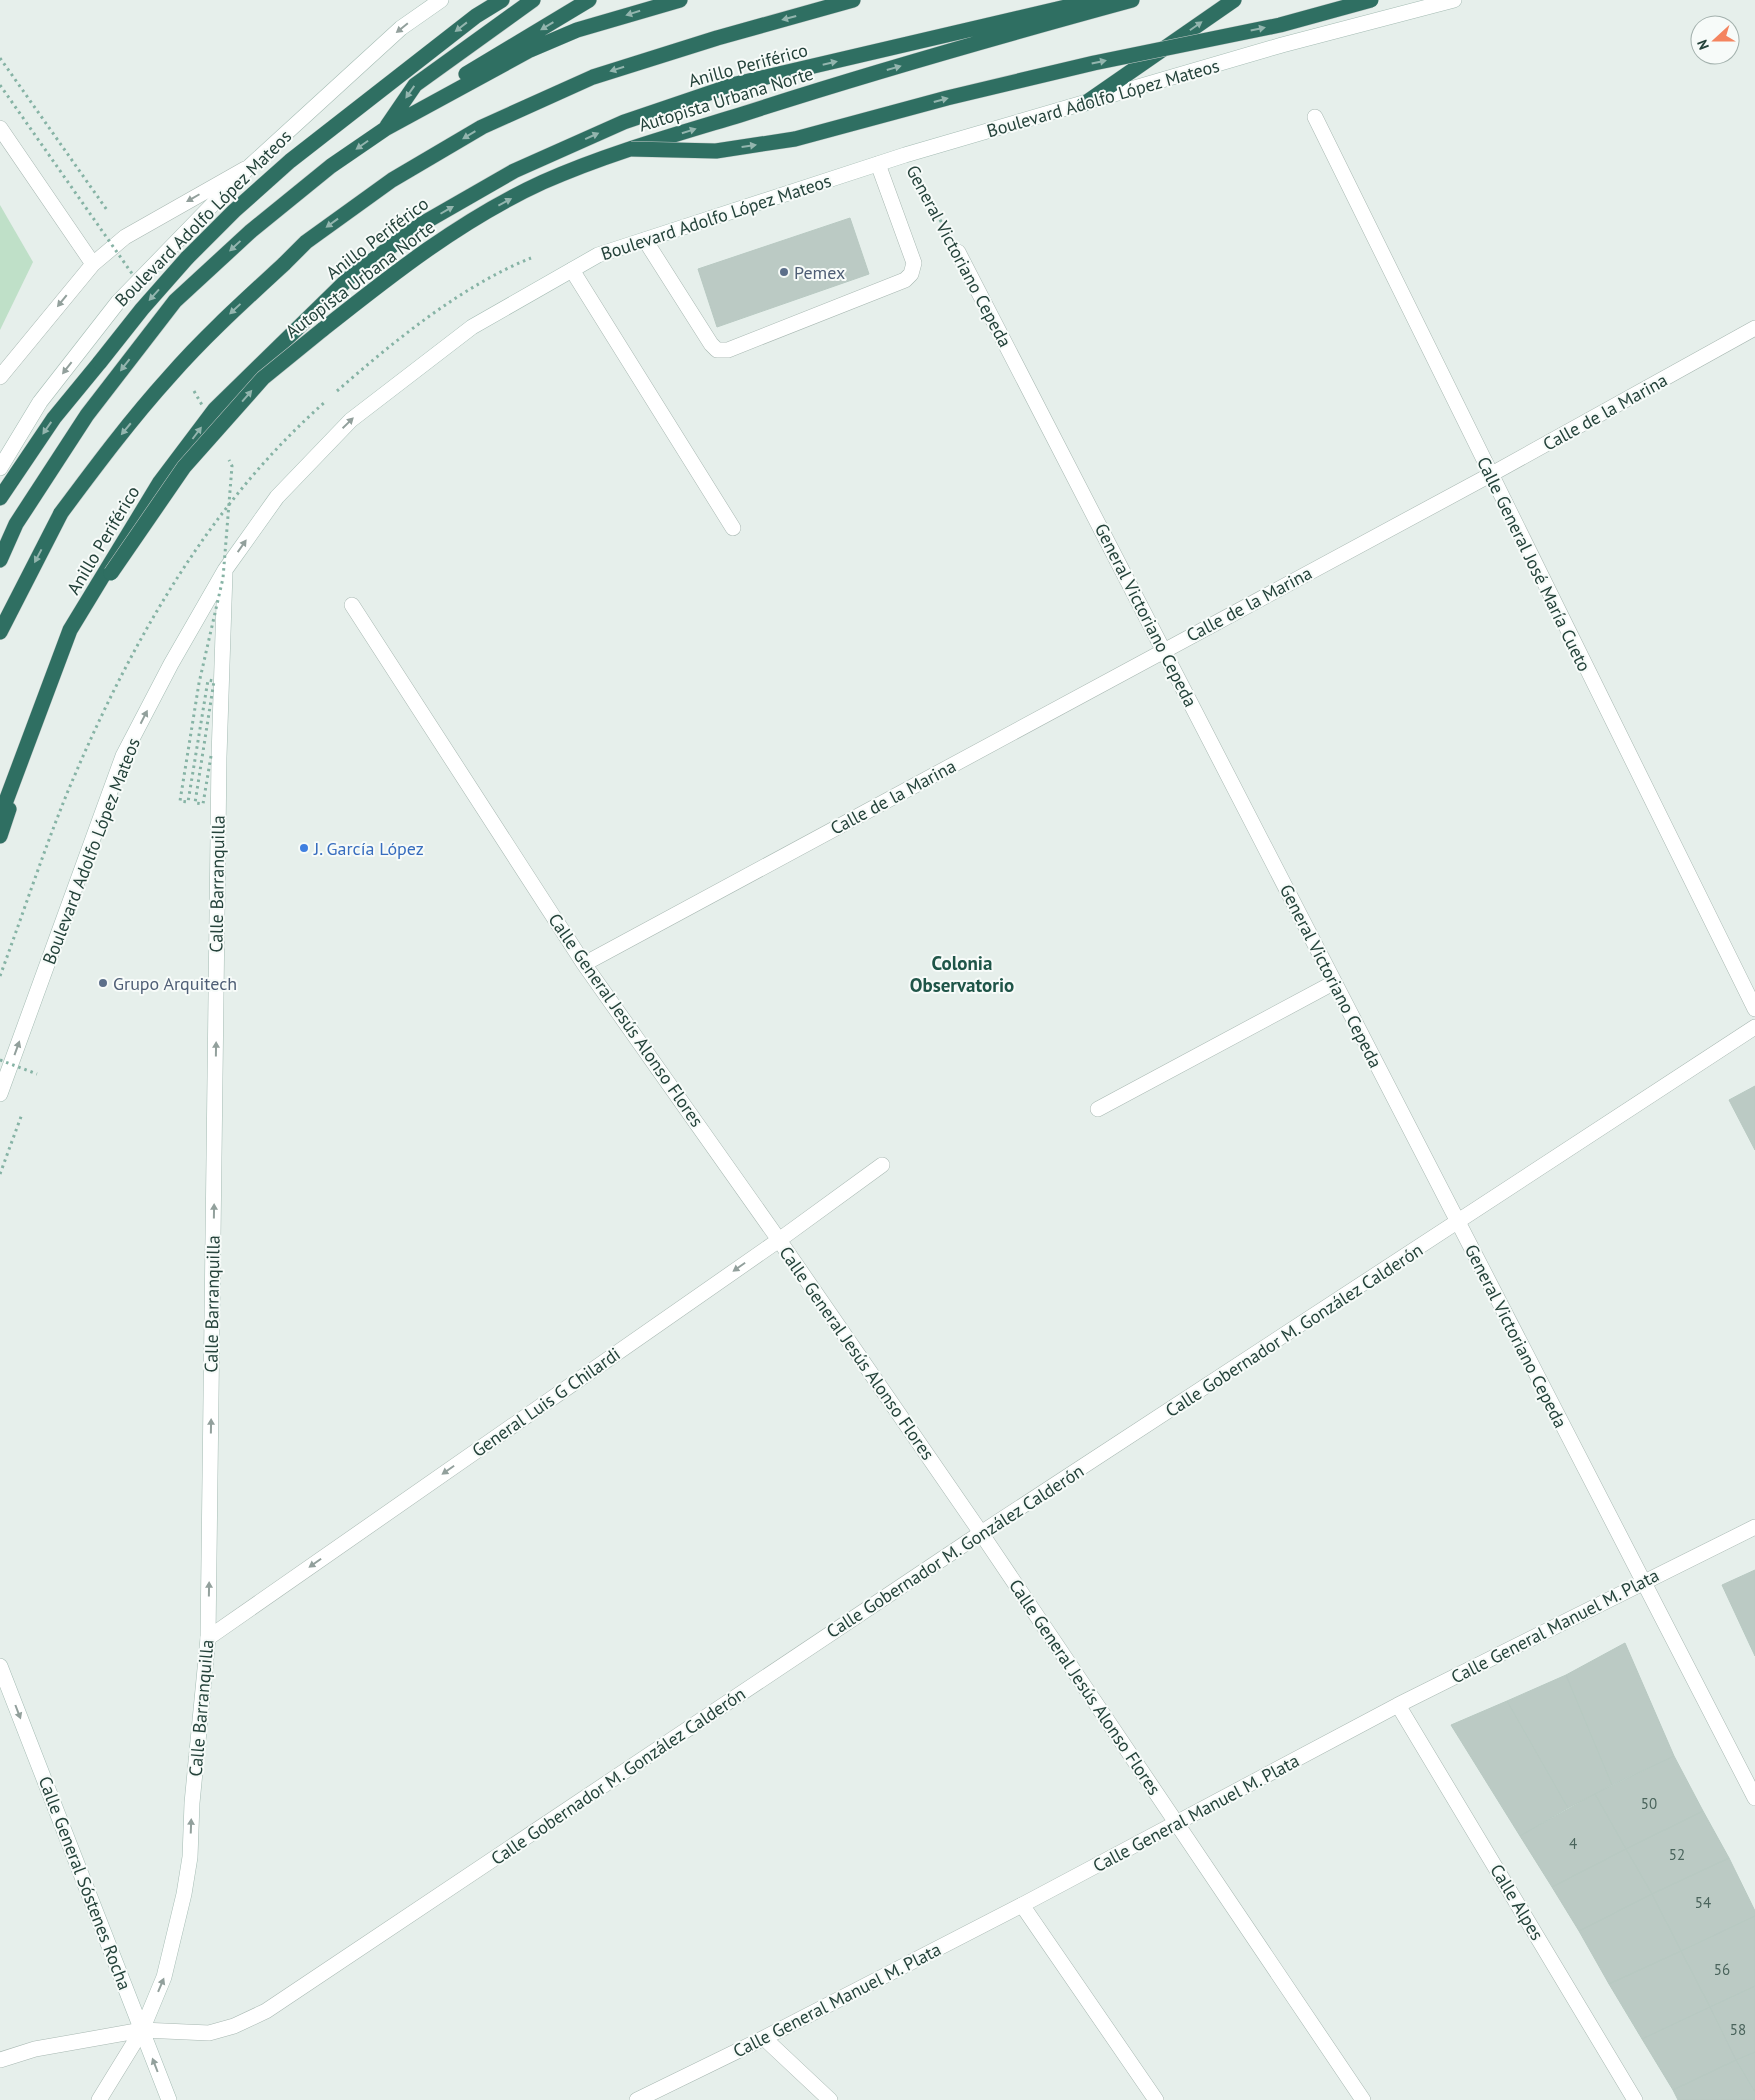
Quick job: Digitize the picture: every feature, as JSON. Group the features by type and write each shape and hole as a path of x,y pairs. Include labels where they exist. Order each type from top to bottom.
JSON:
{"highway":[{"path":"0,498 54,418 142,309 234,211 290,161 476,16 502,0"},
{"path":"385,129 415,85 533,0"},
{"path":"0,560 16,524 87,415 174,302 251,231 331,166 427,97 589,0"},
{"path":"385,129 530,50 577,30 680,0"},
{"path":"0,632 61,513 101,458 170,376 230,314 306,242 392,180 482,127 593,77 717,38 853,0"},
{"name":"Anillo Periférico","path":"0,817 70,630 160,482 215,409 350,277 420,225 514,170 624,122 736,84 1096,0"},
{"name":"Autopista Urbana Norte","path":"0,836 54,675 111,573 184,467 263,378 397,270 469,222 542,182 631,149 804,94 1132,0"},
{"path":"1084,104 1234,0"},
{"path":"631,149 716,151 795,139 956,96 1094,63 1280,25 1371,0"}],"street":[{"name":"Boulevard Adolfo López Mateos","path":"0,468 40,402 118,302 250,166 401,28 441,0"},
{"name":"Boulevard Adolfo López Mateos","path":"0,1094 123,756 171,664 225,570 277,497 351,420 472,327 598,255 905,155 1282,45 1454,0"},
{"name":"Calle General José María Cueto","path":"1315,118 1490,476 1755,1009"},
{"path":"0,128 93,264"},
{"path":"645,240 711,344 717,350 728,350 905,280 911,274 914,263 878,164"},
{"path":"0,378 93,264 125,237 250,166"},
{"name":"General Victoriano Cepeda","path":"958,252 1755,1798"},
{"path":"572,270 733,528"},
{"name":"Calle de la Marina","path":"584,964 1490,476 1755,328"},
{"name":"Calle Barranquilla","path":"99,2100 142,2030 164,1977 184,1894 190,1857 192,1804 208,1638 218,757 225,570"},
{"name":"Calle General Jesús Alonso Flores","path":"352,605 584,964 779,1240 981,1533 1363,2100"},
{"path":"1098,1108 1334,983"},
{"name":"Calle Gobernador M. González Calderón","path":"0,2060 35,2049 142,2030 209,2033 234,2026 266,2011 981,1533 1755,1027"},
{"name":"General Luis G Chilardi","path":"208,1638 779,1240 882,1165"},
{"name":"Calle General Manuel M. Plata","path":"637,2100 664,2094 764,2038 1178,1824 1398,1705 1755,1527"},
{"name":"Calle General Sóstenes Rocha","path":"0,1666 169,2100"},
{"name":"Calle Alpes","path":"1398,1705 1635,2100"},
{"path":"1022,1905 1156,2100"},
{"path":"764,2038 830,2100"}],"path":[{"path":"0,58 107,210"},
{"name":"General Victoriano Cepeda","path":"905,155 958,252"},
{"path":"0,1060 37,1074 34,1083"},
{"path":"0,1174 24,1111"}],"green space":[{"path":"0,205 33,262 0,330"}],"building":[{"name":"Pemex","path":"850,218 869,274 717,327 698,269"},
{"path":"1755,1086 1755,1150 1729,1100"},
{"path":"1755,1570 1755,1656 1722,1585"},
{"path":"1625,1643 1674,1756 1612,1785 1566,1675"},
{"path":"1566,1675 1612,1785 1568,1808 1507,1701"},
{"path":"1507,1701 1568,1808 1520,1836 1451,1725"},
{"path":"1674,1756 1703,1811 1626,1849 1595,1794"},
{"path":"1595,1794 1626,1849 1552,1887 1520,1836"},
{"path":"1703,1811 1729,1858 1652,1894 1626,1849"},
{"path":"1626,1849 1652,1894 1579,1931 1552,1887"},
{"path":"1729,1858 1755,1911 1755,1916 1681,1951 1652,1894"},
{"path":"1652,1894 1681,1951 1609,1984 1579,1931"},
{"path":"1755,1916 1755,1986 1710,2007 1681,1951"},
{"path":"1681,1951 1710,2007 1642,2039 1609,1984"},
{"path":"1755,1986 1755,2052 1736,2060 1710,2007"},
{"path":"1710,2007 1736,2060 1673,2090 1642,2039"},
{"path":"1755,2052 1755,2092 1736,2060"},
{"path":"1736,2060 1755,2092 1755,2100 1678,2100 1673,2090"}],"place":[{"name":"Pemex","path":"784,272"},
{"name":"J. García López","path":"304,848"},
{"name":"Grupo Arquitech","path":"103,983"}],"district":[{"name":"Colonia Observatorio","path":"962,974"}]}
